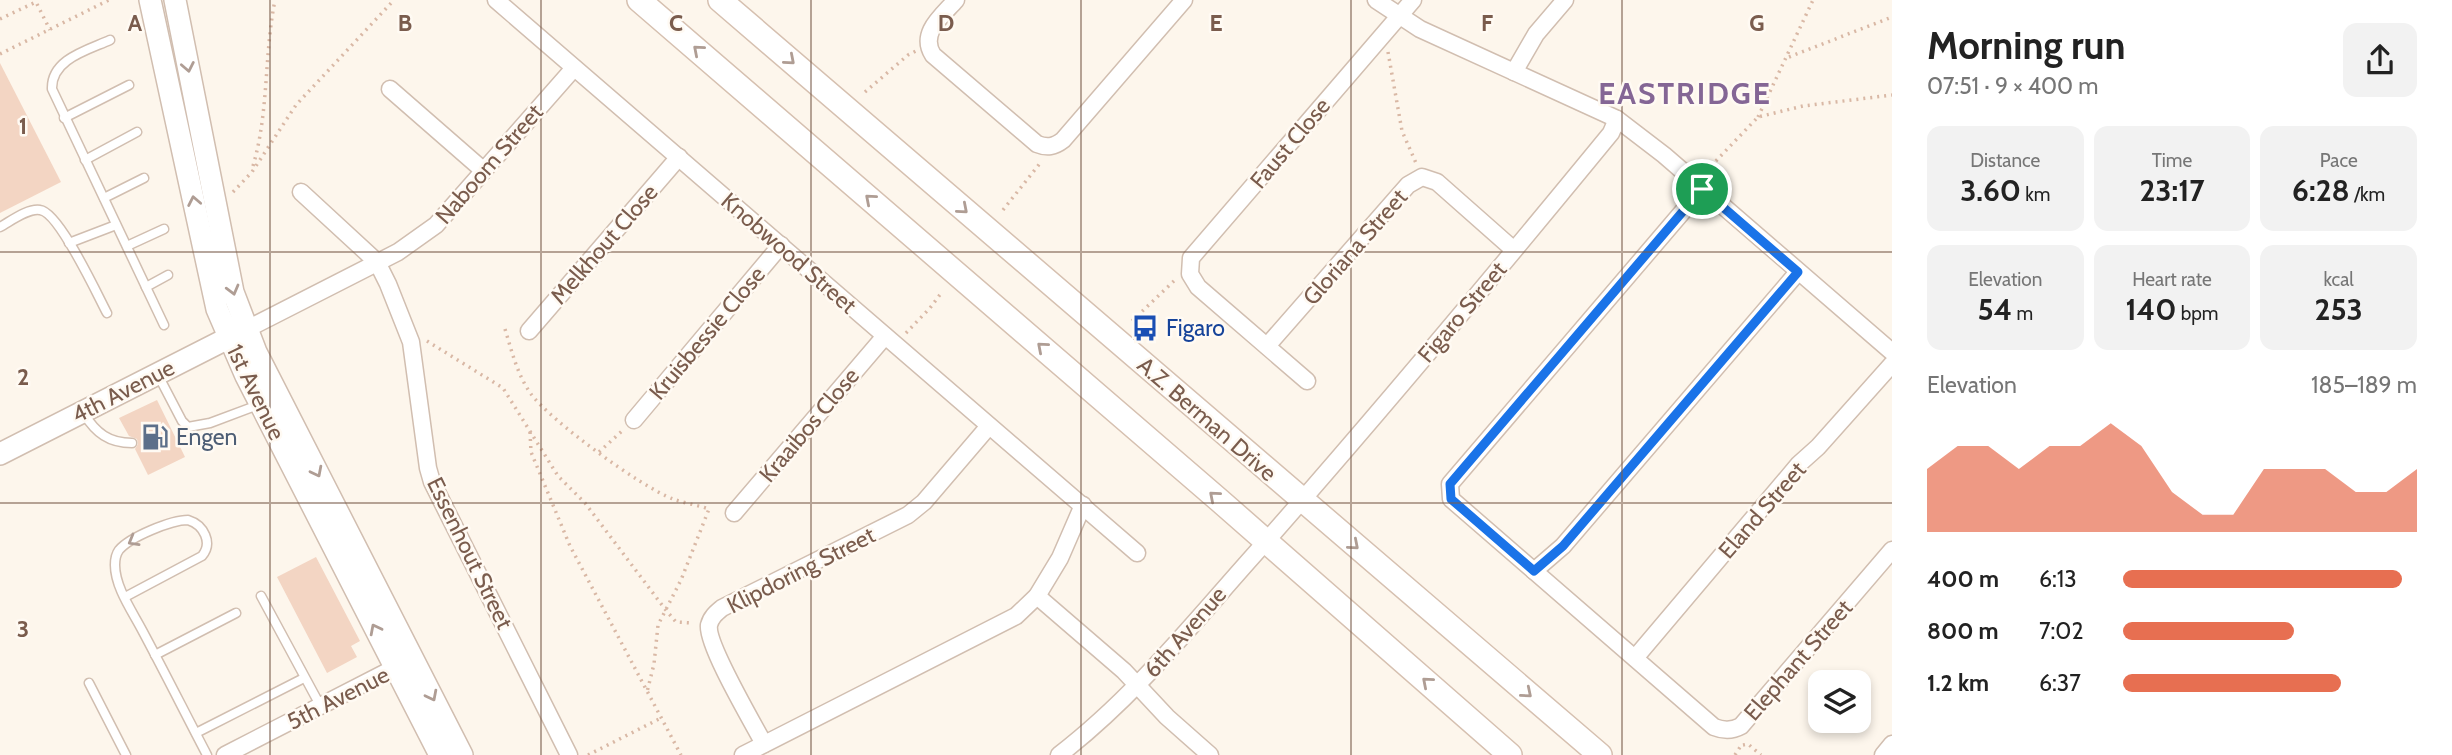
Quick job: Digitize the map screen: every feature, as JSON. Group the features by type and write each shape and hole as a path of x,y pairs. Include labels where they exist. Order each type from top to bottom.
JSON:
{"main road":[{"path":"639,0 1510,755"},
{"name":"A.Z. Berman Drive","path":"720,0 1600,755"}],"street":[{"name":"1st Avenue","path":"150,0 213,295 263,367 404,663 440,755"},
{"name":"1st Avenue","path":"175,0 233,292 238,333 261,404 404,663 462,755"},
{"name":"Knobwood Street","path":"496,0 1136,553"},
{"path":"956,0 932,27 928,36 928,46 933,55 1037,144 1045,147 1063,140 1184,0"},
{"path":"1376,0 1420,29 1617,119 1643,138 1892,352"},
{"name":"Faust Close","path":"1190,274 1191,258 1413,0"},
{"path":"1514,72 1536,34 1565,0"},
{"name":"Naboom Street","path":"238,333 398,252 436,225 574,68"},
{"path":"390,89 484,171"},
{"name":"Figaro Street","path":"1302,500 1514,250 1611,132 1617,119"},
{"name":"Melkhout Close","path":"529,331 679,157"},
{"name":"Gloriana Street","path":"1267,346 1408,185 1422,177 1437,182 1514,250"},
{"name":"Elephant Street","path":"1702,189 1450,484 1451,499 1714,727 1722,730 1734,730 1741,726 1892,550"},
{"path":"301,192 377,262"},
{"name":"Kruisbessie Close","path":"634,420 781,245"},
{"name":"Essenhout Street","path":"377,262 411,342 432,482 569,755"},
{"path":"1534,571 1563,546 1798,272"},
{"path":"1190,274 1198,287 1307,381"},
{"name":"4th Avenue","path":"0,454 238,333"},
{"name":"Kraaibos Close","path":"734,513 890,340"},
{"name":"Eland Street","path":"1635,658 1799,464 1818,447 1892,364"},
{"name":"Klipdoring Street","path":"764,744 714,648 709,630 713,616 722,608 908,515 925,502 989,426"},
{"name":"6th Avenue","path":"1059,755 1138,686 1302,500"},
{"path":"743,755 1016,616 1037,596 1060,558 1083,505"},
{"path":"1037,596 1118,666 1167,717 1210,755"},
{"name":"5th Avenue","path":"225,755 404,663"},
{"path":"1883,755 1892,744"}],"lane":[{"path":"110,40 67,60 54,73 52,89 164,325"},
{"path":"64,118 129,85"},
{"path":"85,160 137,132"},
{"path":"104,198 144,178"},
{"path":"0,227 34,210 44,211 56,220 107,313"},
{"path":"69,243 116,225"},
{"path":"127,246 164,229"},
{"path":"146,287 168,275"},
{"path":"157,373 182,421 188,427 200,426 261,404"},
{"path":"83,411 93,429 104,437 117,442 132,443"},
{"path":"170,426 182,421"},
{"path":"125,597 202,556 208,544 201,528 194,522 180,520 164,525 126,544 118,551 115,567 117,580 125,597 207,755"},
{"path":"261,596 321,707"},
{"path":"155,654 236,612"},
{"path":"196,733 304,678"},
{"path":"89,683 126,755"}],"path":[{"path":"0,54 109,0"},
{"path":"252,172 262,137 267,48 275,0"},
{"path":"226,199 252,172 296,105 394,0"},
{"path":"1702,189 1713,164 1758,117 1813,0"},
{"path":"0,19 36,2 50,30"},
{"path":"1787,58 1892,17"},
{"path":"1385,31 1402,131 1422,177"},
{"path":"864,92 889,74 908,55 928,46"},
{"path":"1758,117 1803,106 1892,95"},
{"path":"1003,210 1041,165 1045,147"},
{"path":"1132,321 1174,280 1190,274"},
{"path":"890,340 930,308 942,292"},
{"path":"505,329 518,371 532,395 565,428 671,498 709,509 681,580 658,625 654,664 647,692"},
{"path":"425,340 503,388 558,476 585,503 676,622"},
{"path":"599,452 634,420"},
{"path":"530,432 531,452 570,546 681,755"},
{"path":"588,755 661,718"},
{"path":"1743,744 1748,744 1761,755"}],"building":[{"path":"0,63 61,182 0,213"},
{"path":"157,400 185,457 148,475 135,449 137,439 129,436 119,418"},
{"path":"316,557 360,641 351,646 357,657 327,673 277,577"}],"place":[{"name":"Figaro","path":"1145,328"},
{"name":"Engen","path":"155,437"}],"district":[{"name":"EASTRIDGE","path":"1685,93"}],"route":[{"path":"1702,189 1798,272 1563,546 1534,571 1451,499 1450,484 1702,189"}]}
